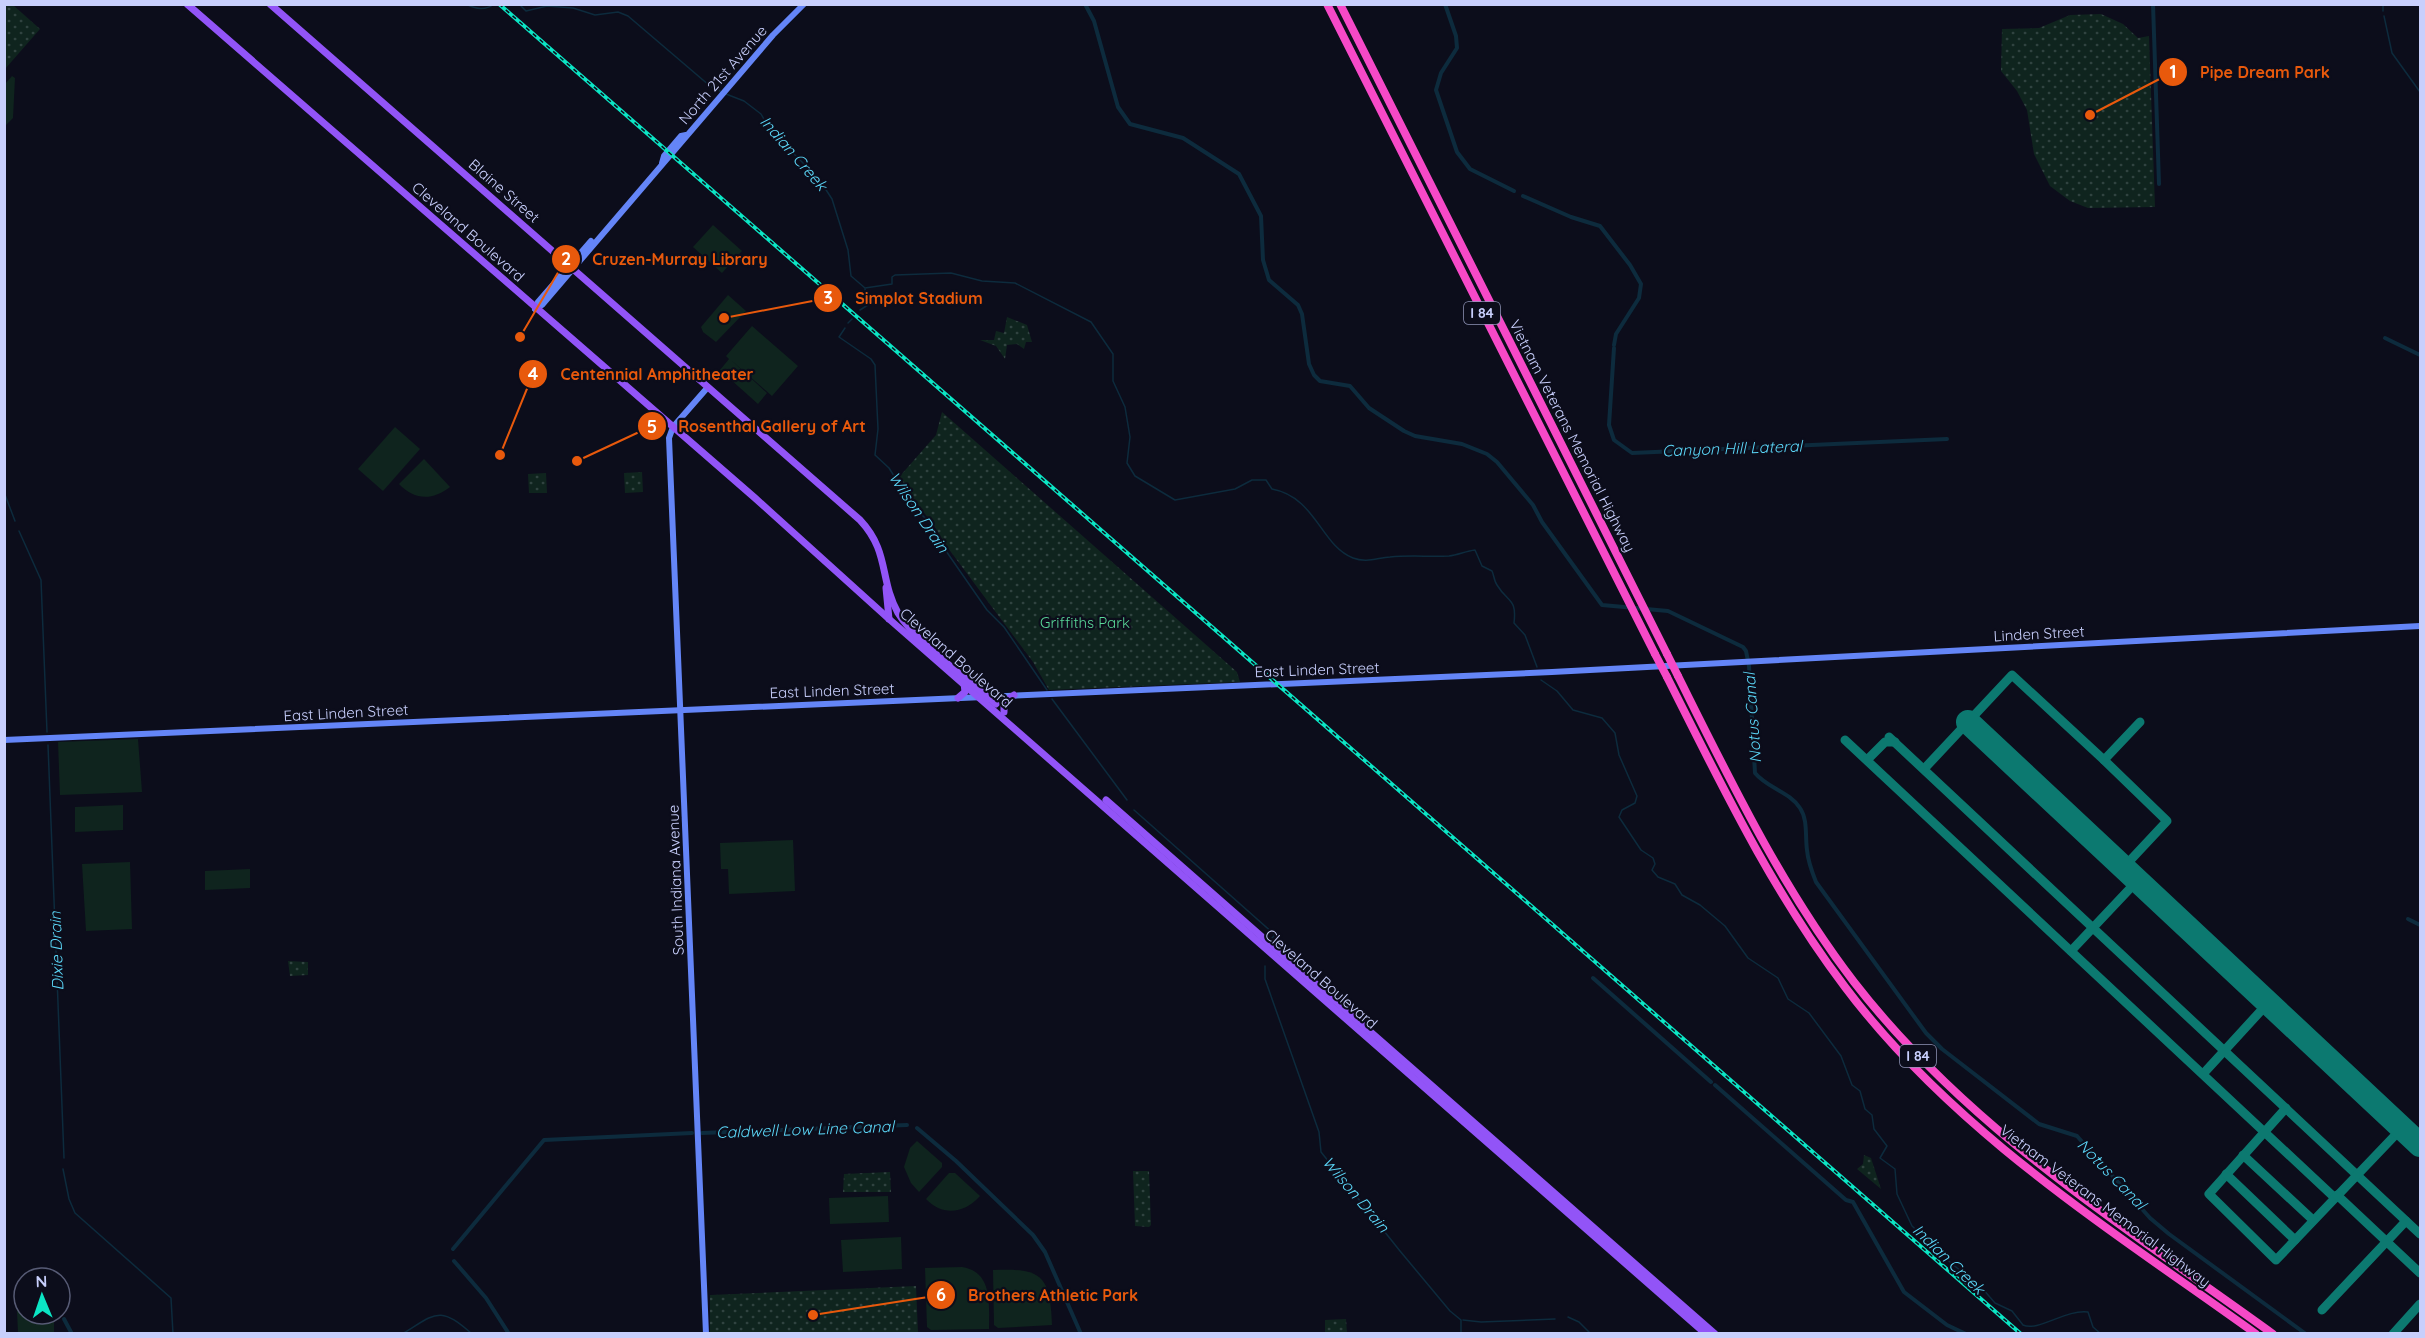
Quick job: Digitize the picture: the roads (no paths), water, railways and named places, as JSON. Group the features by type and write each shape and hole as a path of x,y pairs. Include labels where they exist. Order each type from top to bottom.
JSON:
{"highway":[{"name":"Vietnam Veterans Memorial Highway","path":"1326,4 1655,654 1757,853 1787,905 1846,989 1901,1052 1967,1119 2022,1164 2256,1334"},
{"name":"Vietnam Veterans Memorial Highway","path":"1341,4 1344,15 1766,848 1796,898 1856,984 1903,1040 1967,1104 2032,1159 2273,1334"}],"main road":[{"name":"Cleveland Boulevard","path":"187,4 876,607 964,683 1004,712 1715,1334"},
{"name":"Blaine Street","path":"270,4 869,529 880,549 886,579 899,615 923,640"},
{"name":"North 21st Avenue","path":"535,309 542,305 571,267 662,163 664,156 681,136 686,135 804,4"},
{"path":"673,428 708,387"},
{"name":"South Indiana Avenue","path":"673,428 669,438 706,1334"},
{"path":"886,579 889,618"},
{"path":"876,607 884,606 887,601"},
{"name":"Linden Street","path":"1660,666 2421,626"},
{"name":"Cleveland Boulevard","path":"923,640 984,697 1706,1334"},
{"name":"East Linden Street","path":"4,740 1660,666"},
{"path":"958,698 965,692 964,683"},
{"path":"1004,712 1004,702 1014,695"}],"waterway":[{"name":"Indian Creek","path":"466,4 480,8 487,8 494,4"},
{"name":"Indian Creek","path":"519,4 526,11 547,6 573,8 595,15 618,12 628,16 710,86 722,92"},
{"name":"Notus Canal","path":"1085,4 1094,21 1118,107 1130,124 1183,138 1239,174 1261,216 1263,260 1269,280 1298,305 1302,314 1309,364 1314,375 1320,381 1350,386 1369,408 1404,431 1415,436 1462,444 1487,454 1497,462 1533,505 1542,522 1602,605 1668,611 1743,647 1749,666 1755,773 1800,808 1805,823 1808,859 1816,882 1926,1033 1942,1049 2039,1124 2077,1136 2150,1218 2306,1334"},
{"name":"Canyon Hill Lateral","path":"1445,4 1456,36 1457,48 1441,73 1436,90 1457,152 1470,169 1514,191"},
{"path":"2153,4 2159,184"},
{"path":"2383,4 2383,11"},
{"path":"2384,16 2392,53 2420,92"},
{"name":"Indian Creek","path":"726,94 744,101 761,114 770,130 819,179 832,199 848,250 851,276 865,288 892,284 892,277 895,275 951,273 982,281 1015,283 1091,322 1113,354 1113,381 1125,407 1130,437 1127,463 1135,476 1175,500 1235,489 1252,480 1266,480 1272,489 1299,501 1333,543 1353,558 1367,560 1405,556 1449,556 1475,550 1482,566 1492,571 1501,591 1511,601 1515,615 1514,623 1525,635 1537,667"},
{"name":"Canyon Hill Lateral","path":"1523,196 1571,217 1600,226 1630,265 1641,284 1639,298 1616,334 1614,345"},
{"name":"Wilson Drain","path":"860,310 868,305 865,289"},
{"name":"Wilson Drain","path":"848,323 852,319"},
{"name":"Wilson Drain","path":"845,328 839,337 871,359 875,365 878,429 875,455 889,468 913,506 930,523 937,538 987,610 1004,627 1047,690"},
{"path":"2385,338 2420,355"},
{"name":"Canyon Hill Lateral","path":"1614,348 1609,425 1614,440 1632,453 1947,439"},
{"name":"Dixie Drain","path":"4,492 15,521"},
{"name":"Dixie Drain","path":"19,531 41,580 47,732"},
{"name":"Indian Creek","path":"1541,680 1557,691 1573,710 1602,718 1615,733 1619,755 1637,796 1635,803 1622,810 1619,817 1641,850 1653,858 1655,864 1652,870 1658,877 1675,884 1682,895 1700,905 1725,926 1748,958 1778,978 1788,999 1809,1013 1841,1056 1852,1085 1860,1091 1865,1109 1872,1115 1874,1129 1887,1146 1880,1158 1895,1169 1897,1194 1912,1226 1951,1263 1982,1288 1995,1303 2012,1311 2023,1325 2036,1326 2071,1314 2088,1312 2093,1327 2101,1334"},
{"name":"Wilson Drain","path":"1052,699 1127,800"},
{"name":"Dixie Drain","path":"48,745 64,1158"},
{"name":"Wilson Drain","path":"1134,810 1275,935 1272,938"},
{"name":"Canyon Hill Lateral","path":"2408,919 2420,925"},
{"name":"Wilson Drain","path":"1265,966 1265,979 1319,1132 1321,1152 1400,1251 1450,1311 1461,1320 1461,1334"},
{"path":"1593,978 1711,1082"},
{"path":"1715,1085 1846,1200 1853,1202 1904,1292 1947,1325 1966,1334"},
{"name":"Caldwell Low Line Canal","path":"702,1133 907,1125"},
{"name":"Caldwell Low Line Canal","path":"917,1128 956,1161 1033,1235 1045,1252 1081,1334"},
{"name":"Caldwell Low Line Canal","path":"453,1249 544,1140 692,1133"},
{"name":"Dixie Drain","path":"63,1169 69,1199 75,1213 171,1298 173,1334"},
{"name":"Caldwell Low Line Canal","path":"454,1261 486,1298 509,1334"},
{"name":"Dixie Drain","path":"402,1334 438,1315 452,1319 472,1334"},
{"path":"1568,1317 1579,1322 1591,1334"},
{"path":"1463,1320 1481,1322 1555,1319"},
{"name":"Caldwell Low Line Canal","path":"68,1326 72,1334"}],"railway":[{"path":"499,4 2021,1334"}],"place":[{"name":"Pipe Dream Park","path":"2090,115"},
{"name":"Simplot Stadium","path":"724,318"},
{"name":"Cruzen-Murray Library","path":"520,337"},
{"name":"Centennial Amphitheater","path":"500,455"},
{"name":"Rosenthal Gallery of Art","path":"577,461"},
{"name":"Brothers Athletic Park","path":"813,1315"}],"park label":[{"name":"Griffiths Park","path":"1085,623"}]}
